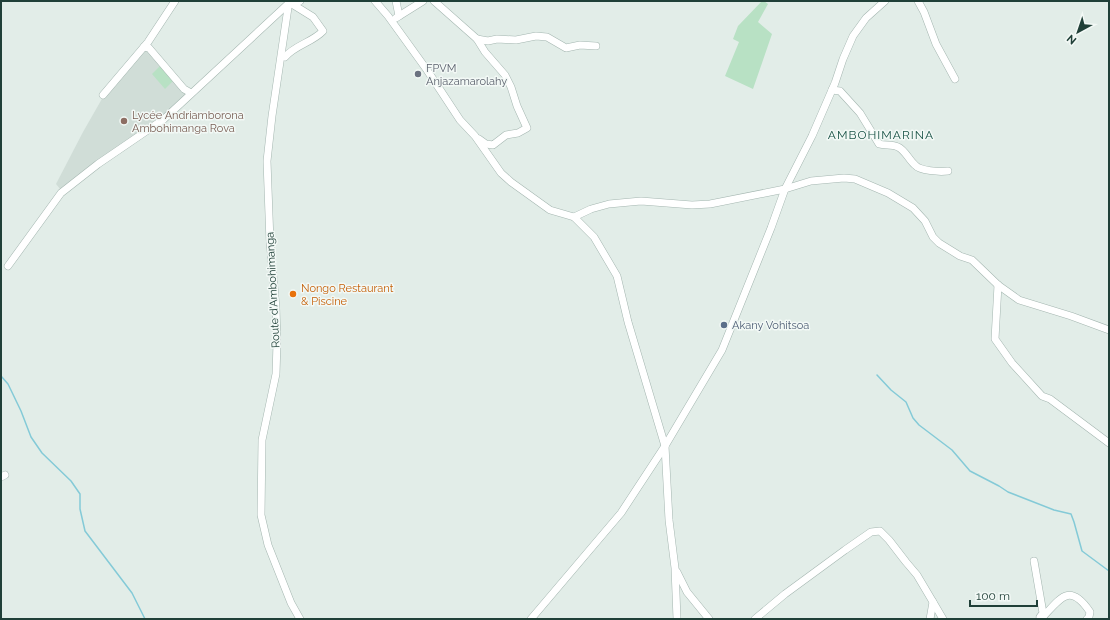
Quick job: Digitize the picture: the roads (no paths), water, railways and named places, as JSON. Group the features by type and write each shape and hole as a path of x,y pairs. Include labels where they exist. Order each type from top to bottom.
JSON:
{"street":[{"path":"103,95 144,47 175,1"},
{"path":"8,266 61,193 98,164 164,119 290,3 300,1"},
{"path":"374,1 392,22 427,70 460,120 475,136 501,173 550,210 574,217 594,237 617,276 628,322 665,446 669,520 675,568 678,619"},
{"path":"396,1 399,16"},
{"path":"392,22 423,1"},
{"path":"434,1 478,39 485,52 505,75 527,128 518,133 506,135 493,146 486,144 475,136"},
{"path":"531,619 621,513 665,446 722,350 785,189 812,136 853,36 866,18 885,1"},
{"path":"918,1 924,12 936,44 956,78"},
{"path":"285,57 290,50 299,47 323,31 313,16 290,3"},
{"name":"Route d'Ambohimanga","path":"290,3 272,116 267,161 277,342 276,374 262,440 261,515 268,545 291,603 300,619"},
{"path":"478,39 488,41 497,39 516,40 536,36 547,37 566,48 580,45 596,46"},
{"path":"144,47 149,48 184,89 192,93"},
{"path":"832,90 840,91 860,113 879,144 898,147 919,168 942,172 948,171"},
{"path":"574,217 592,209 609,204 641,201 692,205 710,204 785,189 811,181 844,178 854,179 888,193 913,208 922,218 938,243 960,256 972,260 998,285 1019,300 1071,316 1109,330"},
{"path":"998,285 995,339 1008,357 1042,396 1050,399 1109,443"},
{"path":"755,619 790,590 845,550 871,532 880,531 917,575 943,619"},
{"path":"1034,561 1043,613 1040,619"},
{"path":"675,568 687,592 709,619"},
{"path":"1040,619 1055,603 1070,595 1077,596 1086,605 1090,612 1087,619"},
{"path":"930,619 933,602"}],"waterway":[{"path":"877,375 891,390 906,402 913,418 919,425 952,450 970,471 1008,492 1054,510 1071,514 1082,551 1109,571"},
{"path":"1,376 8,384 31,437 42,453 71,481 80,494 80,509 85,531 132,593 145,619"}],"place":[{"name":"FPVM Anjazamarolahy","path":"418,74"},
{"name":"Lycée Andriamborona Ambohimanga Rova","path":"124,121"},
{"name":"Nongo Restaurant & Piscine","path":"293,294"},
{"name":"Akany Vohitsoa","path":"724,325"}],"district":[{"name":"AMBOHIMARINA","path":"881,135"}]}
